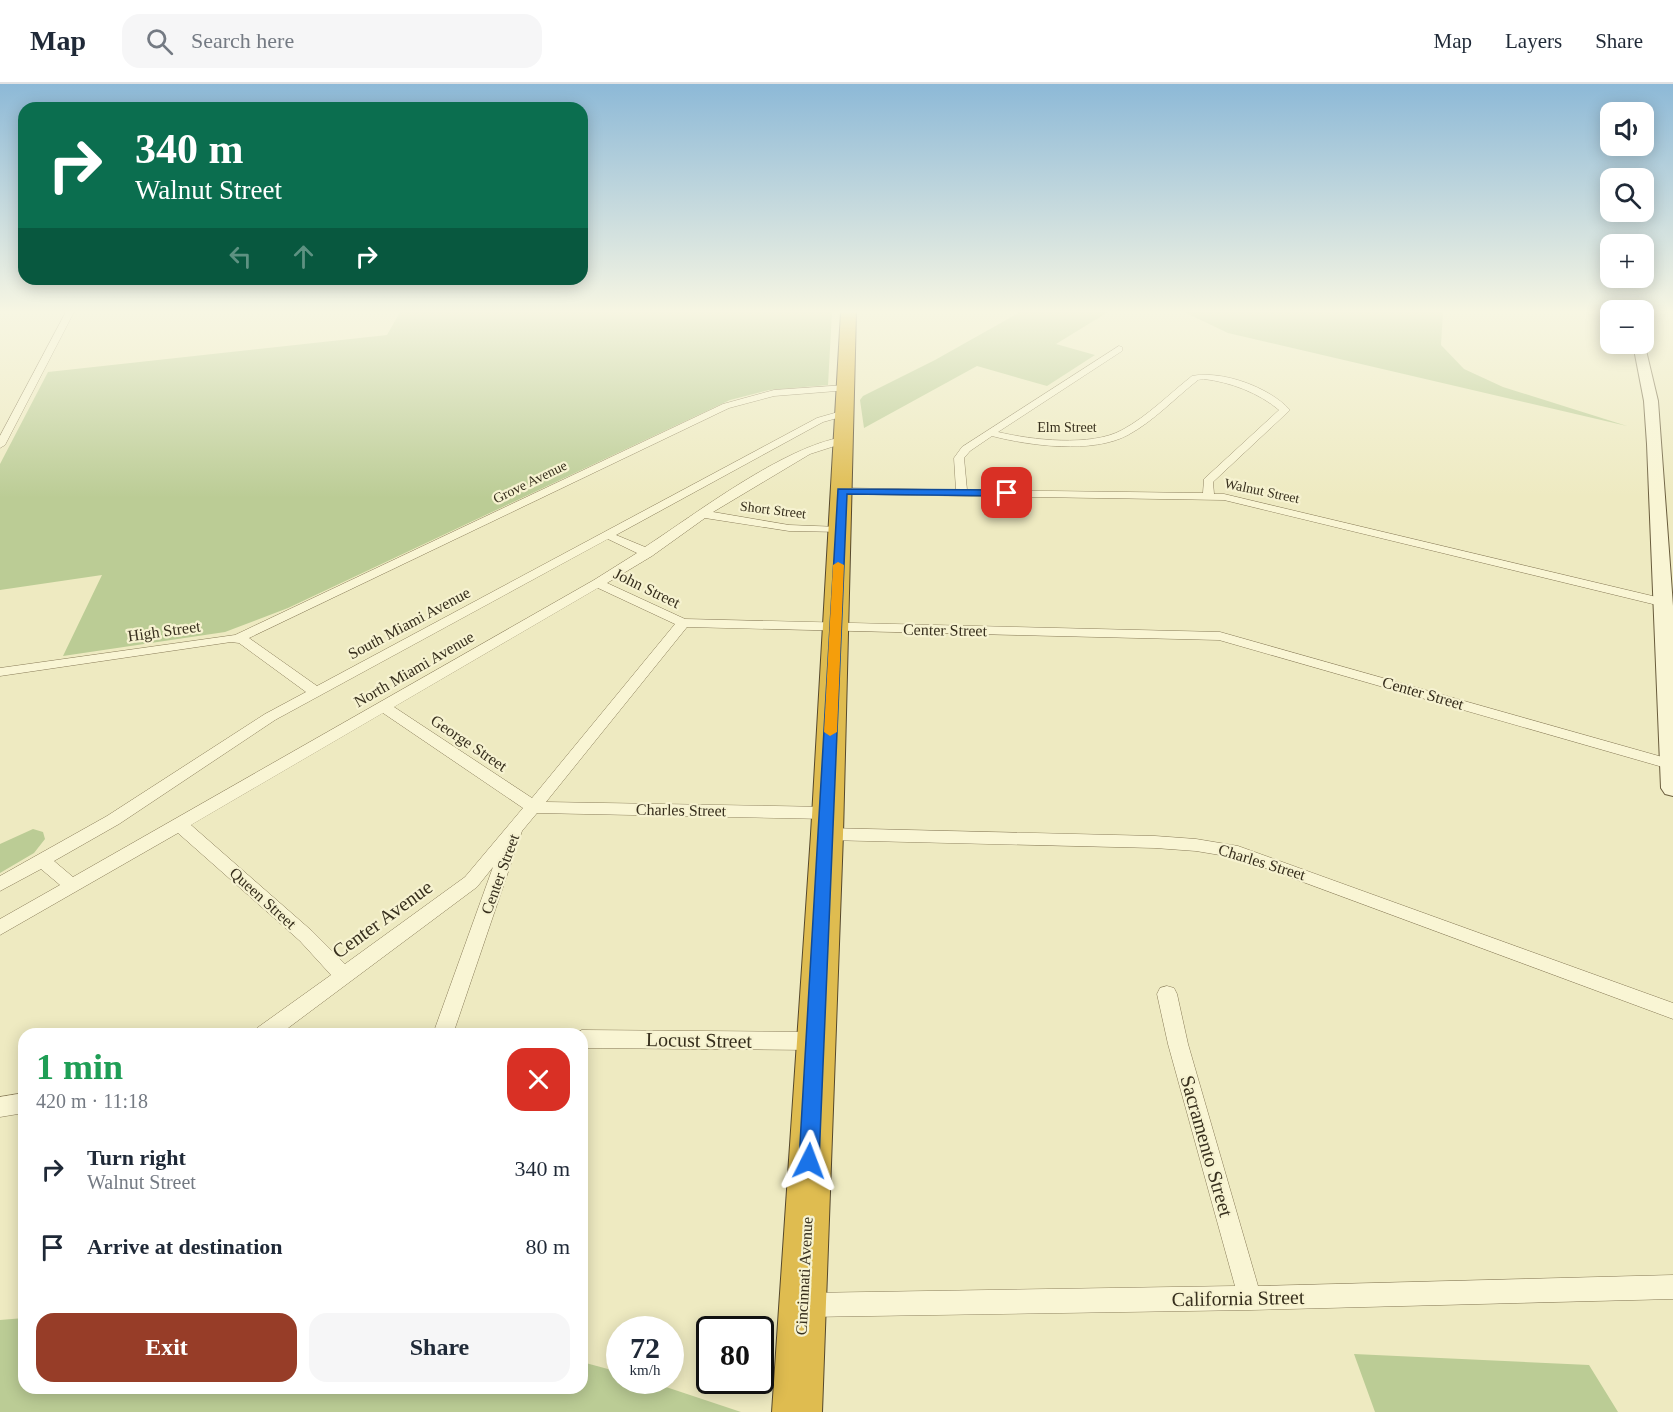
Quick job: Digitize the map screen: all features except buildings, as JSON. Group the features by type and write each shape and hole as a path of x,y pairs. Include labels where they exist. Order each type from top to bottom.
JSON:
{"highway":[{"name":"Cincinnati Avenue","path":"797,1412 827,824 847,374"}],"street":[{"path":"0,445 37,374"},
{"path":"962,493 960,454 1081,374"},
{"path":"1645,374 1651,401 1655,444 1673,788"},
{"name":"Elm Street","path":"990,433 1047,441 1093,441 1115,438 1195,378 1207,375 1221,378 1285,410 1208,481 1209,496"},
{"name":"Grove Avenue","path":"237,639 726,406 774,393 845,413"},
{"name":"North Miami Avenue","path":"0,928 385,708 648,553 735,492 818,444 845,413"},
{"name":"South Miami Avenue","path":"0,884 113,820 270,717 820,420 845,413"},
{"path":"1655,444 1673,450"},
{"name":"Walnut Street","path":"842,491 1209,496 1233,499 1665,603"},
{"name":"Short Street","path":"702,514 779,527 840,530"},
{"name":"John Street","path":"607,535 648,553"},
{"name":"John Street","path":"598,583 682,623"},
{"name":"Center Street","path":"445,1028 515,829 682,623 1220,636 1672,765"},
{"path":"237,639 316,692"},
{"name":"High Street","path":"0,672 237,639"},
{"name":"George Street","path":"385,708 534,807"},
{"name":"Charles Street","path":"534,807 1221,848 1270,862 1673,1011"},
{"name":"Queen Street","path":"180,825 306,936 342,975"},
{"name":"Center Avenue","path":"272,1028 471,882 515,829"},
{"path":"42,860 72,887"},
{"name":"Sacramento Street","path":"1167,994 1181,1055 1250,1299"},
{"name":"Locust Street","path":"588,1039 815,1041"},
{"path":"0,1107 18,1104"},
{"name":"California Street","path":"802,1305 1250,1299 1673,1287"}],"green space":[{"path":"47,374 829,374 828,385 769,390 730,400 288,608 225,632 63,656 102,575 0,590 0,464"},
{"path":"907,374 962,374 864,428 860,400 863,396"},
{"path":"1005,374 1066,374 1047,386"},
{"path":"1404,374 1475,374 1503,387 1627,426"},
{"path":"33,829 43,832 45,839 34,853 0,873 0,844"},
{"path":"18,1318 18,1394 588,1394 588,1364 606,1368 606,1394 684,1393 741,1412 0,1412 0,1320"},
{"path":"1354,1354 1589,1365 1618,1412 1375,1412"}],"slow traffic":[{"path":"830,732 838,565"}],"route":[{"path":"809,1161 827,834 842,491 1007,493"}]}
